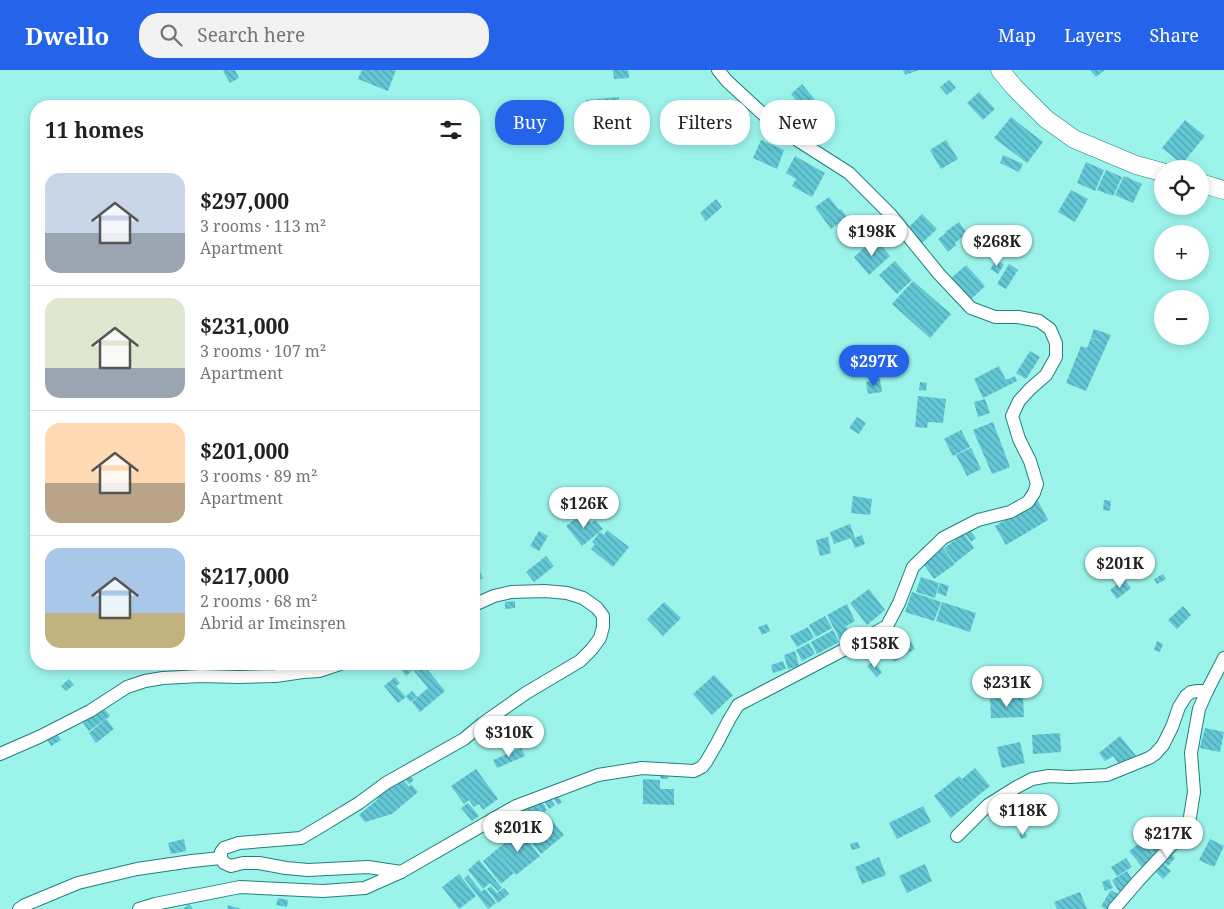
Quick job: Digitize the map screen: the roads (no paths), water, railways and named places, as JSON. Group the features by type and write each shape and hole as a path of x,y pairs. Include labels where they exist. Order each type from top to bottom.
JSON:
{"main road":[{"path":"1000,70 1046,119 1074,139 1136,165 1154,170"},
{"path":"1209,186 1224,190"}],"street":[{"path":"138,909 240,887 322,891 365,888 401,872 516,806 598,775 642,768 694,771 702,768 738,705 887,626 899,602 912,567 943,538 978,520 1010,512 1028,502 1037,484 1012,416 1019,402 1046,375 1056,358 1056,344 1050,330 1039,322 1018,317 995,317 971,308 939,274 890,214 849,173 777,127 727,82 718,70"},
{"path":"401,872 368,867 293,869 259,863 243,863 230,866 221,858 221,852 224,848 239,843 301,838 359,803 386,783 464,739 526,693 580,661 600,638 603,627 603,616 597,608 583,598 567,593 545,591 511,592 480,602"},
{"path":"1114,909 1183,833 1189,823 1194,792 1191,754 1199,709 1224,658"},
{"path":"0,754 90,711 127,687 145,681 192,676 276,676 322,670"},
{"path":"956,836 988,805 1032,779 1049,776 1107,775 1149,758 1163,745 1179,707 1186,696 1198,690 1207,691"},
{"path":"20,909 25,905 78,883 137,869 221,858"}]}
